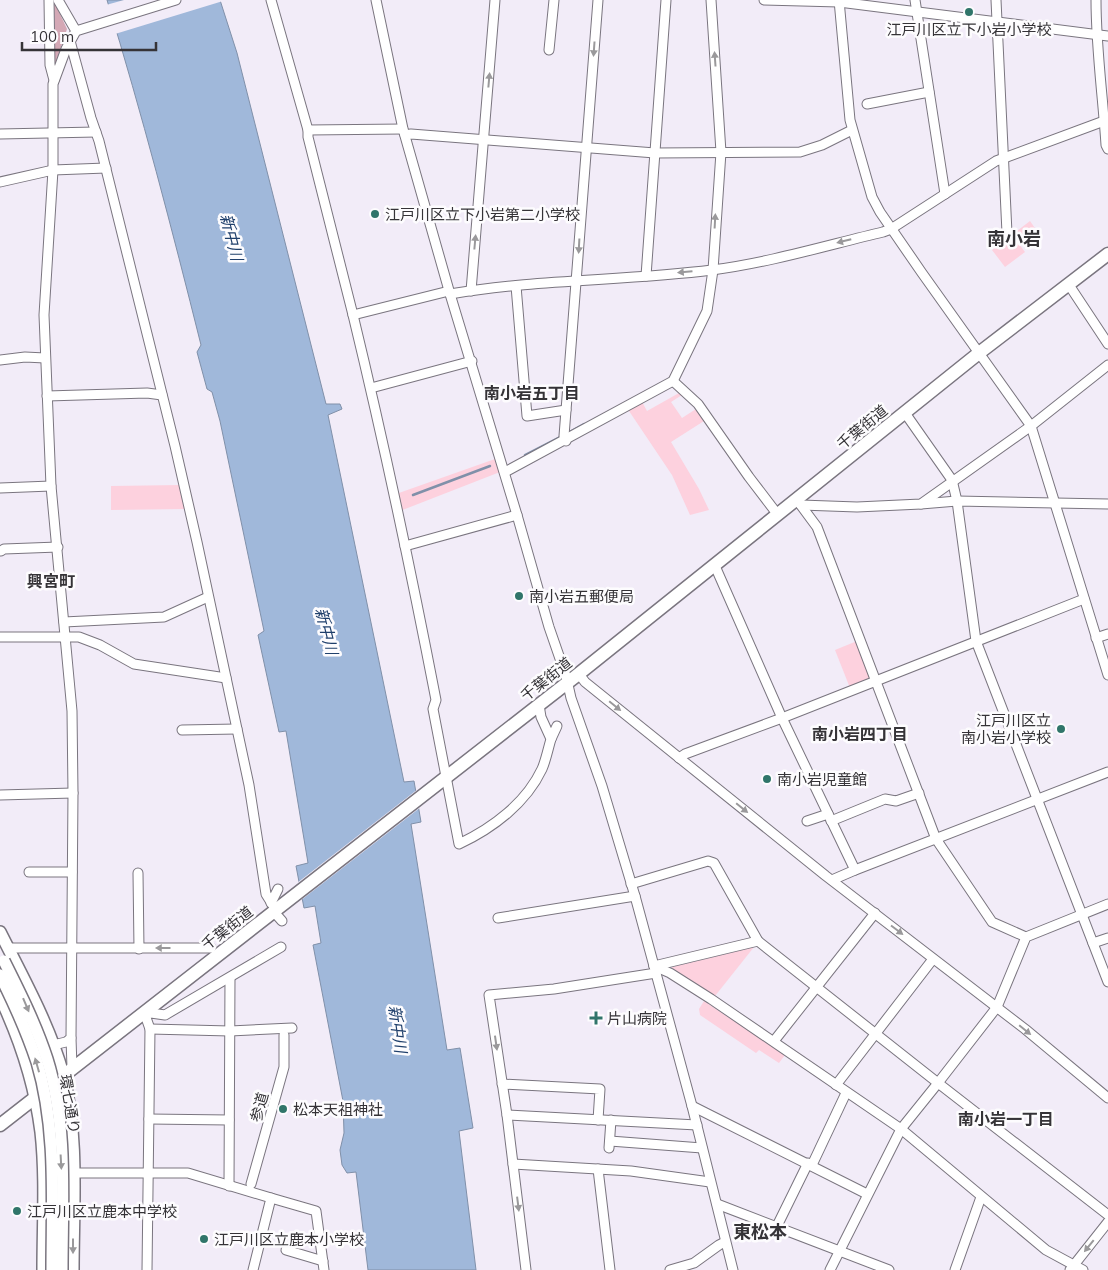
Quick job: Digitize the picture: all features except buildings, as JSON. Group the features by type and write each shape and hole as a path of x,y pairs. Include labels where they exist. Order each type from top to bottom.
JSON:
{"highway":[{"name":"千葉街道","path":"0,1125 579,674 778,515 799,503 904,413 1108,254"}],"main road":[{"path":"0,932 4,954 34,998 53,1044 68,1072 73,1173 73,1270"},
{"name":"環七通り","path":"4,954 47,1059 53,1088 60,1142 62,1270"},
{"name":"環七通り","path":"0,975 37,1062 43,1088 50,1143 52,1270"},
{"path":"0,997 20,1043 35,1097 41,1133 43,1270"}],"street":[{"path":"50,0 50,65 54,80"},
{"path":"58,0 76,31"},
{"path":"68,1072 71,1038 72,949 72,711 51,486 44,315 54,170 52,90 54,80 76,31 176,0"},
{"path":"271,0 308,130 308,137 371,388 436,700 433,710 441,782 459,844 511,811 529,792 542,768 557,726"},
{"path":"376,0 404,132 450,293 518,515 549,627 602,786 635,896 697,1125 733,1270"},
{"path":"471,290 495,0"},
{"path":"549,50 554,0"},
{"path":"566,441 564,436 598,0"},
{"path":"646,276 666,0"},
{"path":"504,472 566,441 673,381 707,311 713,270 721,152 711,0"},
{"path":"764,0 839,1 1108,36"},
{"path":"915,0 945,194"},
{"path":"996,0 1007,233"},
{"path":"1096,0 1096,34 1106,145 1108,149"},
{"path":"839,1 852,130 872,197 891,229 1030,426 1108,675"},
{"path":"70,41 106,168 162,395 249,785 266,894 278,910"},
{"path":"866,104 929,92"},
{"path":"353,315 471,290 713,270 797,253 891,229 1004,158 1104,121"},
{"path":"308,130 404,132 655,153 800,152 822,145 852,130"},
{"path":"0,134 96,132"},
{"path":"0,182 54,170 106,168"},
{"path":"1069,285 1108,344"},
{"path":"516,286 527,416 566,410"},
{"path":"0,360 25,357 45,358"},
{"path":"371,388 472,361"},
{"path":"921,504 1030,426 1108,365"},
{"path":"673,381 698,404 722,436 749,478 778,515"},
{"path":"47,396 147,393 162,395"},
{"path":"904,413 952,480 957,501 976,641 1093,944 1106,969 1108,982"},
{"path":"0,488 51,486"},
{"path":"799,503 857,507 957,501 1108,504"},
{"path":"799,503 817,527 936,838 992,922 1026,937 1108,904"},
{"path":"405,546 518,515"},
{"path":"1,551 4,549 58,547"},
{"path":"716,566 782,718 854,870"},
{"path":"64,622 164,617 208,598"},
{"path":"679,758 684,754 782,718 1084,599"},
{"path":"1096,638 1108,634"},
{"path":"0,637 66,636 79,638 100,645 134,664 226,678"},
{"path":"579,674 584,682 832,880 997,1007 1108,1098"},
{"path":"539,705 541,717 552,739"},
{"path":"182,730 237,729"},
{"path":"832,880 1108,772"},
{"path":"807,821 829,817 885,799 896,802 919,793"},
{"path":"0,795 73,794"},
{"path":"631,884 708,861 714,863 758,941 1108,1215"},
{"path":"30,872 72,872"},
{"path":"138,873 138,948"},
{"path":"278,889 278,910"},
{"path":"498,918 635,896"},
{"path":"774,1041 875,913"},
{"path":"830,1270 901,1129 997,1007 1026,937"},
{"path":"1093,944 1108,938"},
{"path":"526,1270 489,995 554,989 655,970 758,941"},
{"path":"147,1270 150,1029 144,1012 165,1015 281,947"},
{"path":"4,954 72,949 211,948"},
{"path":"836,1085 933,959"},
{"path":"655,970 670,973 774,1041 846,1093 901,1129 1046,1250 1071,1267 1083,1270"},
{"path":"229,1186 230,978"},
{"path":"150,1029 230,1030 292,1028"},
{"name":"参道","path":"251,1184 284,1067 284,1035"},
{"path":"53,1044 66,1042 71,1038"},
{"path":"502,1084 600,1089 598,1120"},
{"path":"777,1226 846,1093"},
{"path":"692,1106 867,1194"},
{"path":"506,1115 697,1125"},
{"path":"149,1119 229,1120"},
{"path":"611,1120 610,1145 702,1148"},
{"path":"513,1164 632,1171 710,1182"},
{"path":"598,1169 610,1270"},
{"path":"73,1173 188,1173 316,1210 323,1266"},
{"path":"955,1270 981,1197"},
{"path":"253,1270 271,1198"},
{"path":"717,1204 889,1270"},
{"path":"1071,1267 1108,1222"},
{"path":"670,1270 694,1263 719,1244 725,1242"},
{"path":"286,1250 323,1266"}],"shaded area":[{"path":"54,1 67,29 55,65"},
{"path":"1030,221 1037,231 1019,244 1025,252 1005,267 992,250"},
{"path":"679,393 682,395 671,402 682,418 696,409 704,421 671,442 699,489 709,510 690,515 672,475 627,408 641,400 647,411"},
{"path":"495,459 500,472 400,511 396,494"},
{"path":"181,485 186,509 111,510 111,486"},
{"path":"857,641 872,679 850,688 835,650"},
{"path":"754,947 715,996 672,968 672,967"},
{"path":"704,1001 785,1055 779,1063 759,1050 756,1053 700,1015 699,1009"}],"water":[{"name":"新中川","path":"107,0 220,0 237,53 326,404 340,404 342,409 328,415 404,782 414,781 421,822 411,824 447,1050 460,1048 473,1128 459,1131 476,1270 368,1270 356,1172 347,1173 342,1165 340,1150 344,1133 343,1101 313,945 321,943 315,906 304,908 296,866 308,863 286,731 279,732 258,635 264,631 220,421 212,392 207,389 197,352 201,345 179,258"}],"pier":[{"path":"124,0 223,1 115,34 106,5"},
{"path":"418,789 421,807 300,901 297,883"}],"waterway":[{"path":"566,434 584,424"},
{"path":"525,455 562,436"},
{"path":"413,495 490,466"}],"place":[{"name":"江戸川区立下小岩小学校","path":"969,12"},
{"name":"江戸川区立下小岩第二小学校","path":"375,214"},
{"name":"南小岩五郵便局","path":"519,596"},
{"name":"江戸川区立 南小岩小学校","path":"1061,729"},
{"name":"南小岩児童館","path":"767,779"},
{"name":"片山病院","path":"596,1018"},
{"name":"松本天祖神社","path":"283,1109"},
{"name":"江戸川区立鹿本中学校","path":"17,1211"},
{"name":"江戸川区立鹿本小学校","path":"204,1239"}],"district":[{"name":"南小岩","path":"1014,238"},
{"name":"南小岩五丁目","path":"532,393"},
{"name":"興宮町","path":"51,581"},
{"name":"南小岩四丁目","path":"860,734"},
{"name":"南小岩一丁目","path":"1006,1119"},
{"name":"東松本","path":"760,1231"}]}
